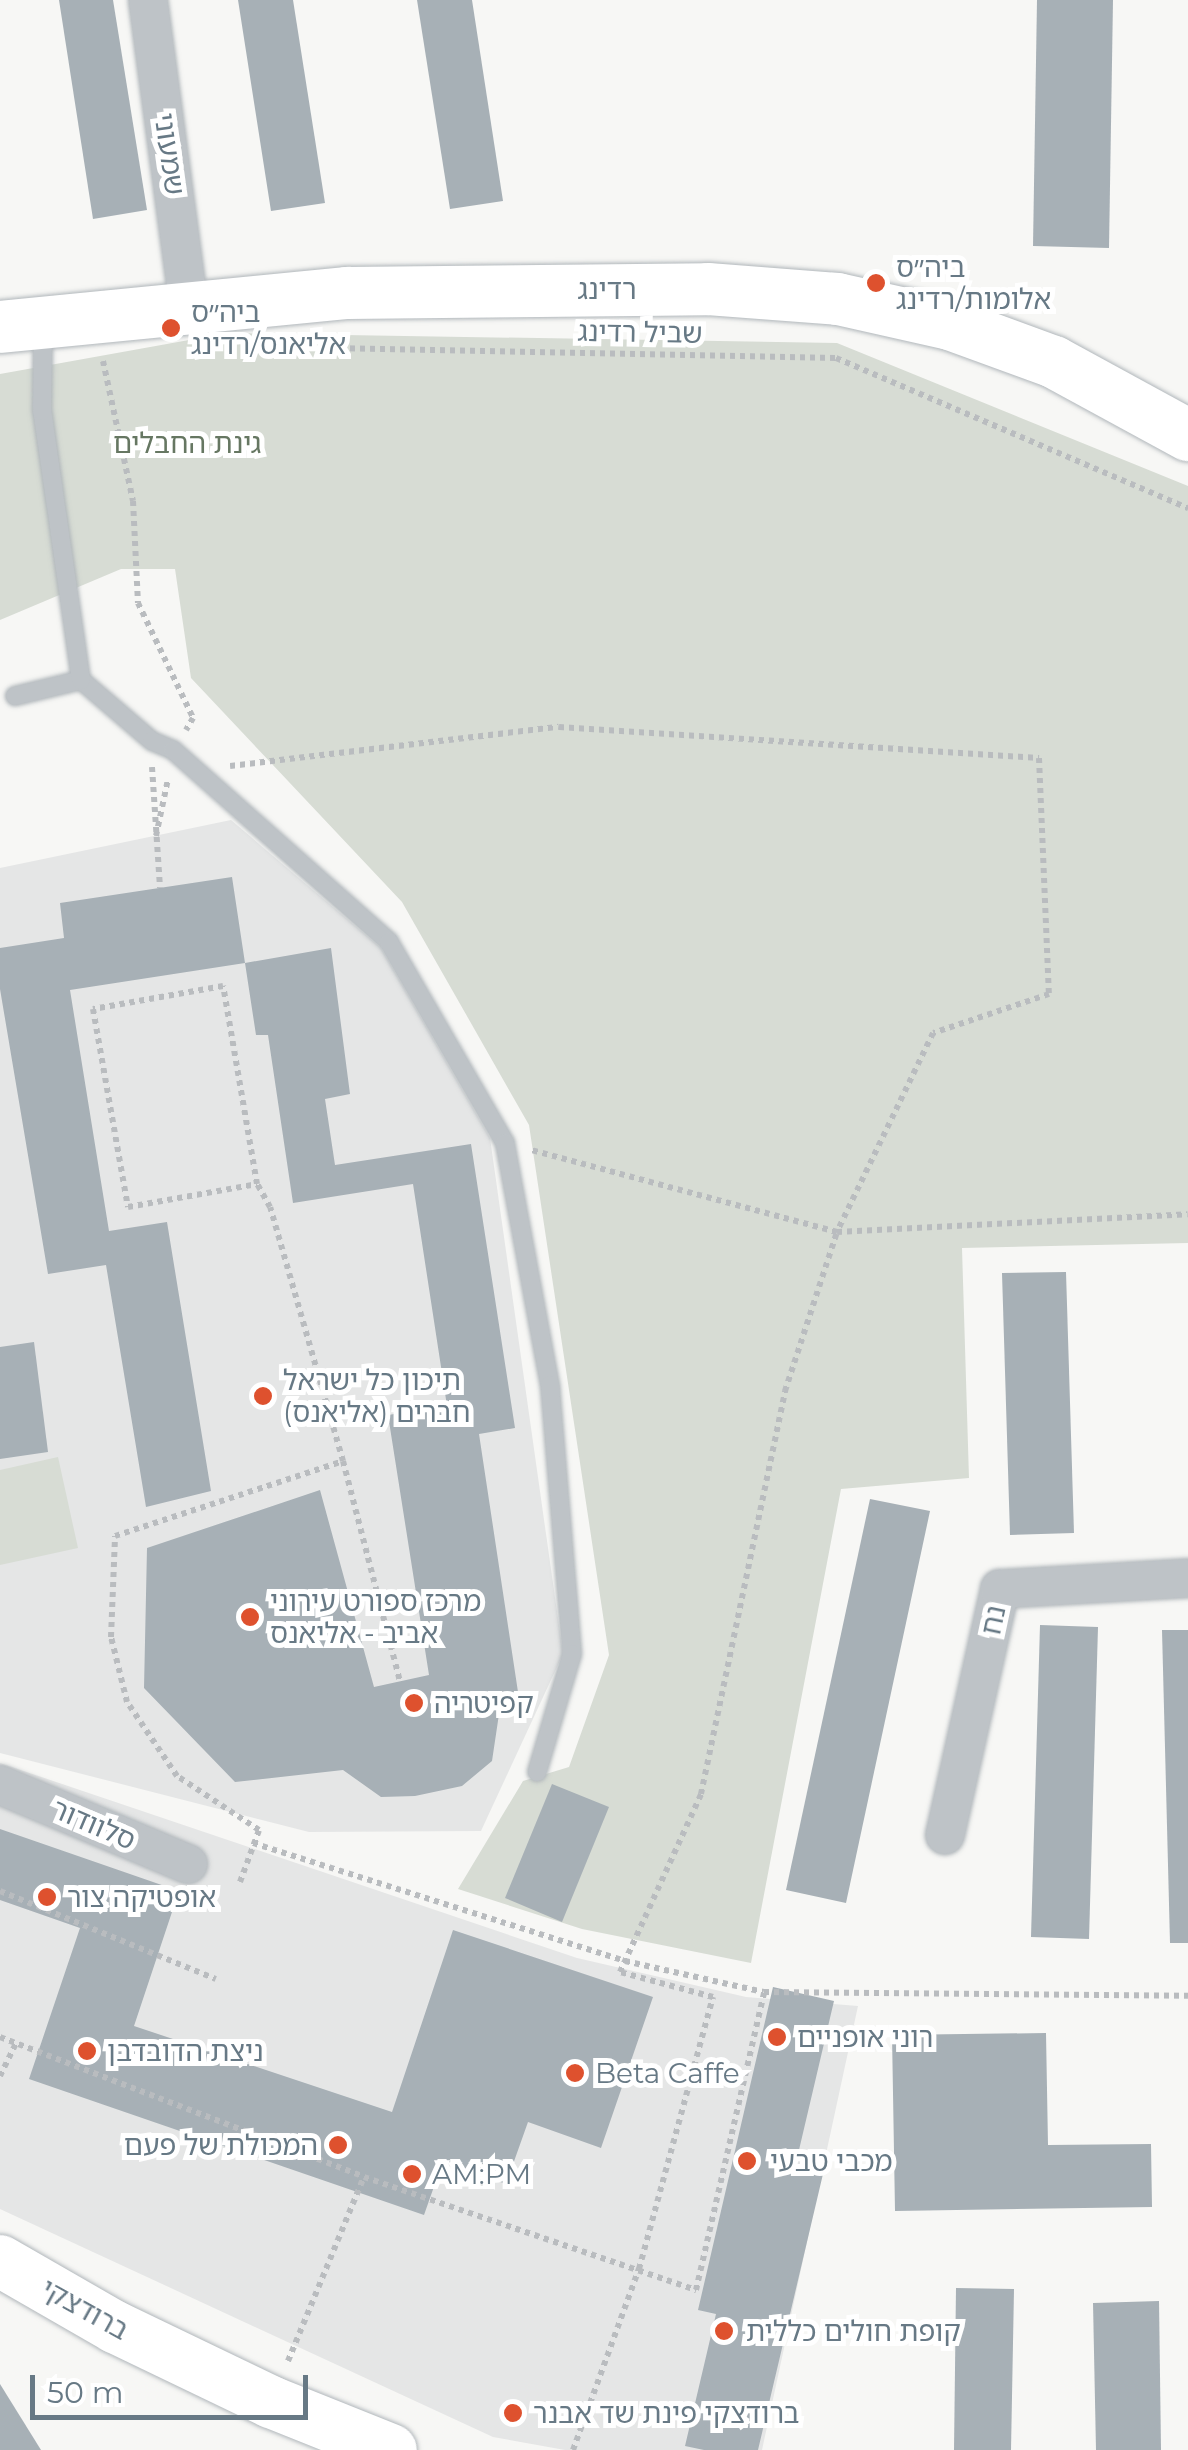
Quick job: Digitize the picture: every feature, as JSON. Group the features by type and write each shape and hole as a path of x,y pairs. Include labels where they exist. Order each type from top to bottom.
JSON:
{"street":[{"name":"שמעוני","path":"148,0 189,309"},
{"name":"רדינג","path":"22,325 347,293 708,289 838,299 950,324 1054,362 1188,435"},
{"name":"נח","path":"945,1835 1000,1589 1188,1578"},
{"name":"סלוודור","path":"0,1784 188,1864"},
{"name":"ברודצקי","path":"0,2261 115,2327 270,2402 391,2450"}],"lane":[{"path":"22,325 42,410 81,680 152,741 173,750 189,770 389,942 505,1143 550,1385 572,1654 537,1772"},
{"path":"15,696 81,680"}],"path":[{"name":"שביל רדינג","path":"268,347 836,358 1188,508"},
{"path":"101,350 132,501 138,604 193,718 173,750 156,836"},
{"path":"189,770 559,727 1039,758 1049,994 933,1033 838,1232 785,1390 700,1794 620,1972 713,1997 639,2268 574,2450"},
{"path":"152,741 160,888"},
{"path":"257,1184 128,1207 93,1009 223,986 257,1184 270,1206 344,1461 400,1681"},
{"path":"505,1143 838,1232 1188,1214"},
{"path":"240,1882 259,1830 177,1776 127,1702 111,1637 115,1536 344,1461"},
{"path":"254,1843 624,1962 764,1992 1188,1996"},
{"path":"0,1891 216,1979"},
{"path":"0,2037 364,2178 696,2290 764,1992"},
{"path":"0,2076 16,2044"},
{"path":"270,2402 364,2178"}],"shaded area":[{"name":"תיכון כל ישראל חברים (אליאנס)","path":"231,820 381,948 490,1138 563,1654 481,1831 309,1832 0,1753 0,868"},
{"path":"0,1763 577,1958 746,1997 858,2006 762,2450 565,2450 493,2437 0,2209"}],"green space":[{"name":"גינת החבלים","path":"228,333 837,343 1188,486 1188,1243 962,1248 969,1478 841,1489 751,1963 582,1929 458,1889 523,1781 569,1767 609,1655 529,1125 402,902 191,678 175,569 121,569 0,620 0,374"},
{"path":"58,1457 78,1548 0,1565 0,1470"}],"building":[{"path":"59,0 113,0 147,210 93,219"},
{"path":"238,0 293,0 325,203 271,211"},
{"path":"417,0 472,0 503,201 450,209"},
{"path":"1037,0 1113,0 1109,248 1033,246"},
{"path":"232,877 245,963 70,990 109,1231 167,1222 211,1491 146,1507 106,1265 48,1274 0,989 0,948 64,938 60,903"},
{"path":"331,948 350,1094 325,1099 335,1165 471,1144 515,1428 479,1434 518,1692 502,1694 492,1761 462,1786 415,1796 381,1797 343,1770 235,1782 144,1688 147,1548 320,1490 374,1687 429,1675 388,1415 447,1406 413,1184 293,1203 268,1035 256,1035 245,963"},
{"path":"1066,1272 1074,1533 1010,1535 1002,1273"},
{"path":"34,1342 48,1452 0,1459 0,1347"},
{"path":"870,1499 930,1511 846,1903 786,1890"},
{"path":"1040,1625 1098,1627 1089,1939 1031,1937"},
{"path":"1162,1630 1188,1630 1188,1943 1170,1943"},
{"path":"552,1784 609,1807 562,1922 505,1898"},
{"path":"0,1829 179,1891 134,2026 392,2112 453,1930 653,1997 601,2148 528,2122 506,2184 443,2161 424,2215 29,2079 80,1928 0,1900"},
{"path":"773,1987 834,2001 795,2167 823,2174 758,2450 704,2450 685,2446 716,2314 698,2310"},
{"path":"1046,2033 1048,2145 1151,2144 1152,2207 895,2211 892,2035"},
{"path":"956,2288 1014,2289 1011,2450 954,2450"},
{"path":"1159,2301 1161,2450 1096,2450 1093,2303"},
{"path":"0,2384 41,2450 0,2450"}],"place":[{"name":"ביה״ס אלומות/רדינג","path":"876,283"},
{"name":"ביה״ס אליאנס/רדינג","path":"171,328"},
{"name":"תיכון כל ישראל חברים (אליאנס)","path":"263,1396"},
{"name":"מרכז ספורט עירוני אביב - אליאנס","path":"250,1617"},
{"name":"קפיטריה","path":"414,1703"},
{"name":"אופטיקה צור","path":"47,1897"},
{"name":"רוני אופניים","path":"777,2037"},
{"name":"ניצת הדובדבן","path":"87,2051"},
{"name":"Beta Caffe","path":"575,2073"},
{"name":"המכולת של פעם","path":"338,2145"},
{"name":"מכבי טבעי","path":"747,2161"},
{"name":"AM:PM","path":"412,2174"},
{"name":"קופת חולים כללית","path":"724,2331"},
{"name":"ברודצקי פינת שד אבנר","path":"513,2413"}]}
